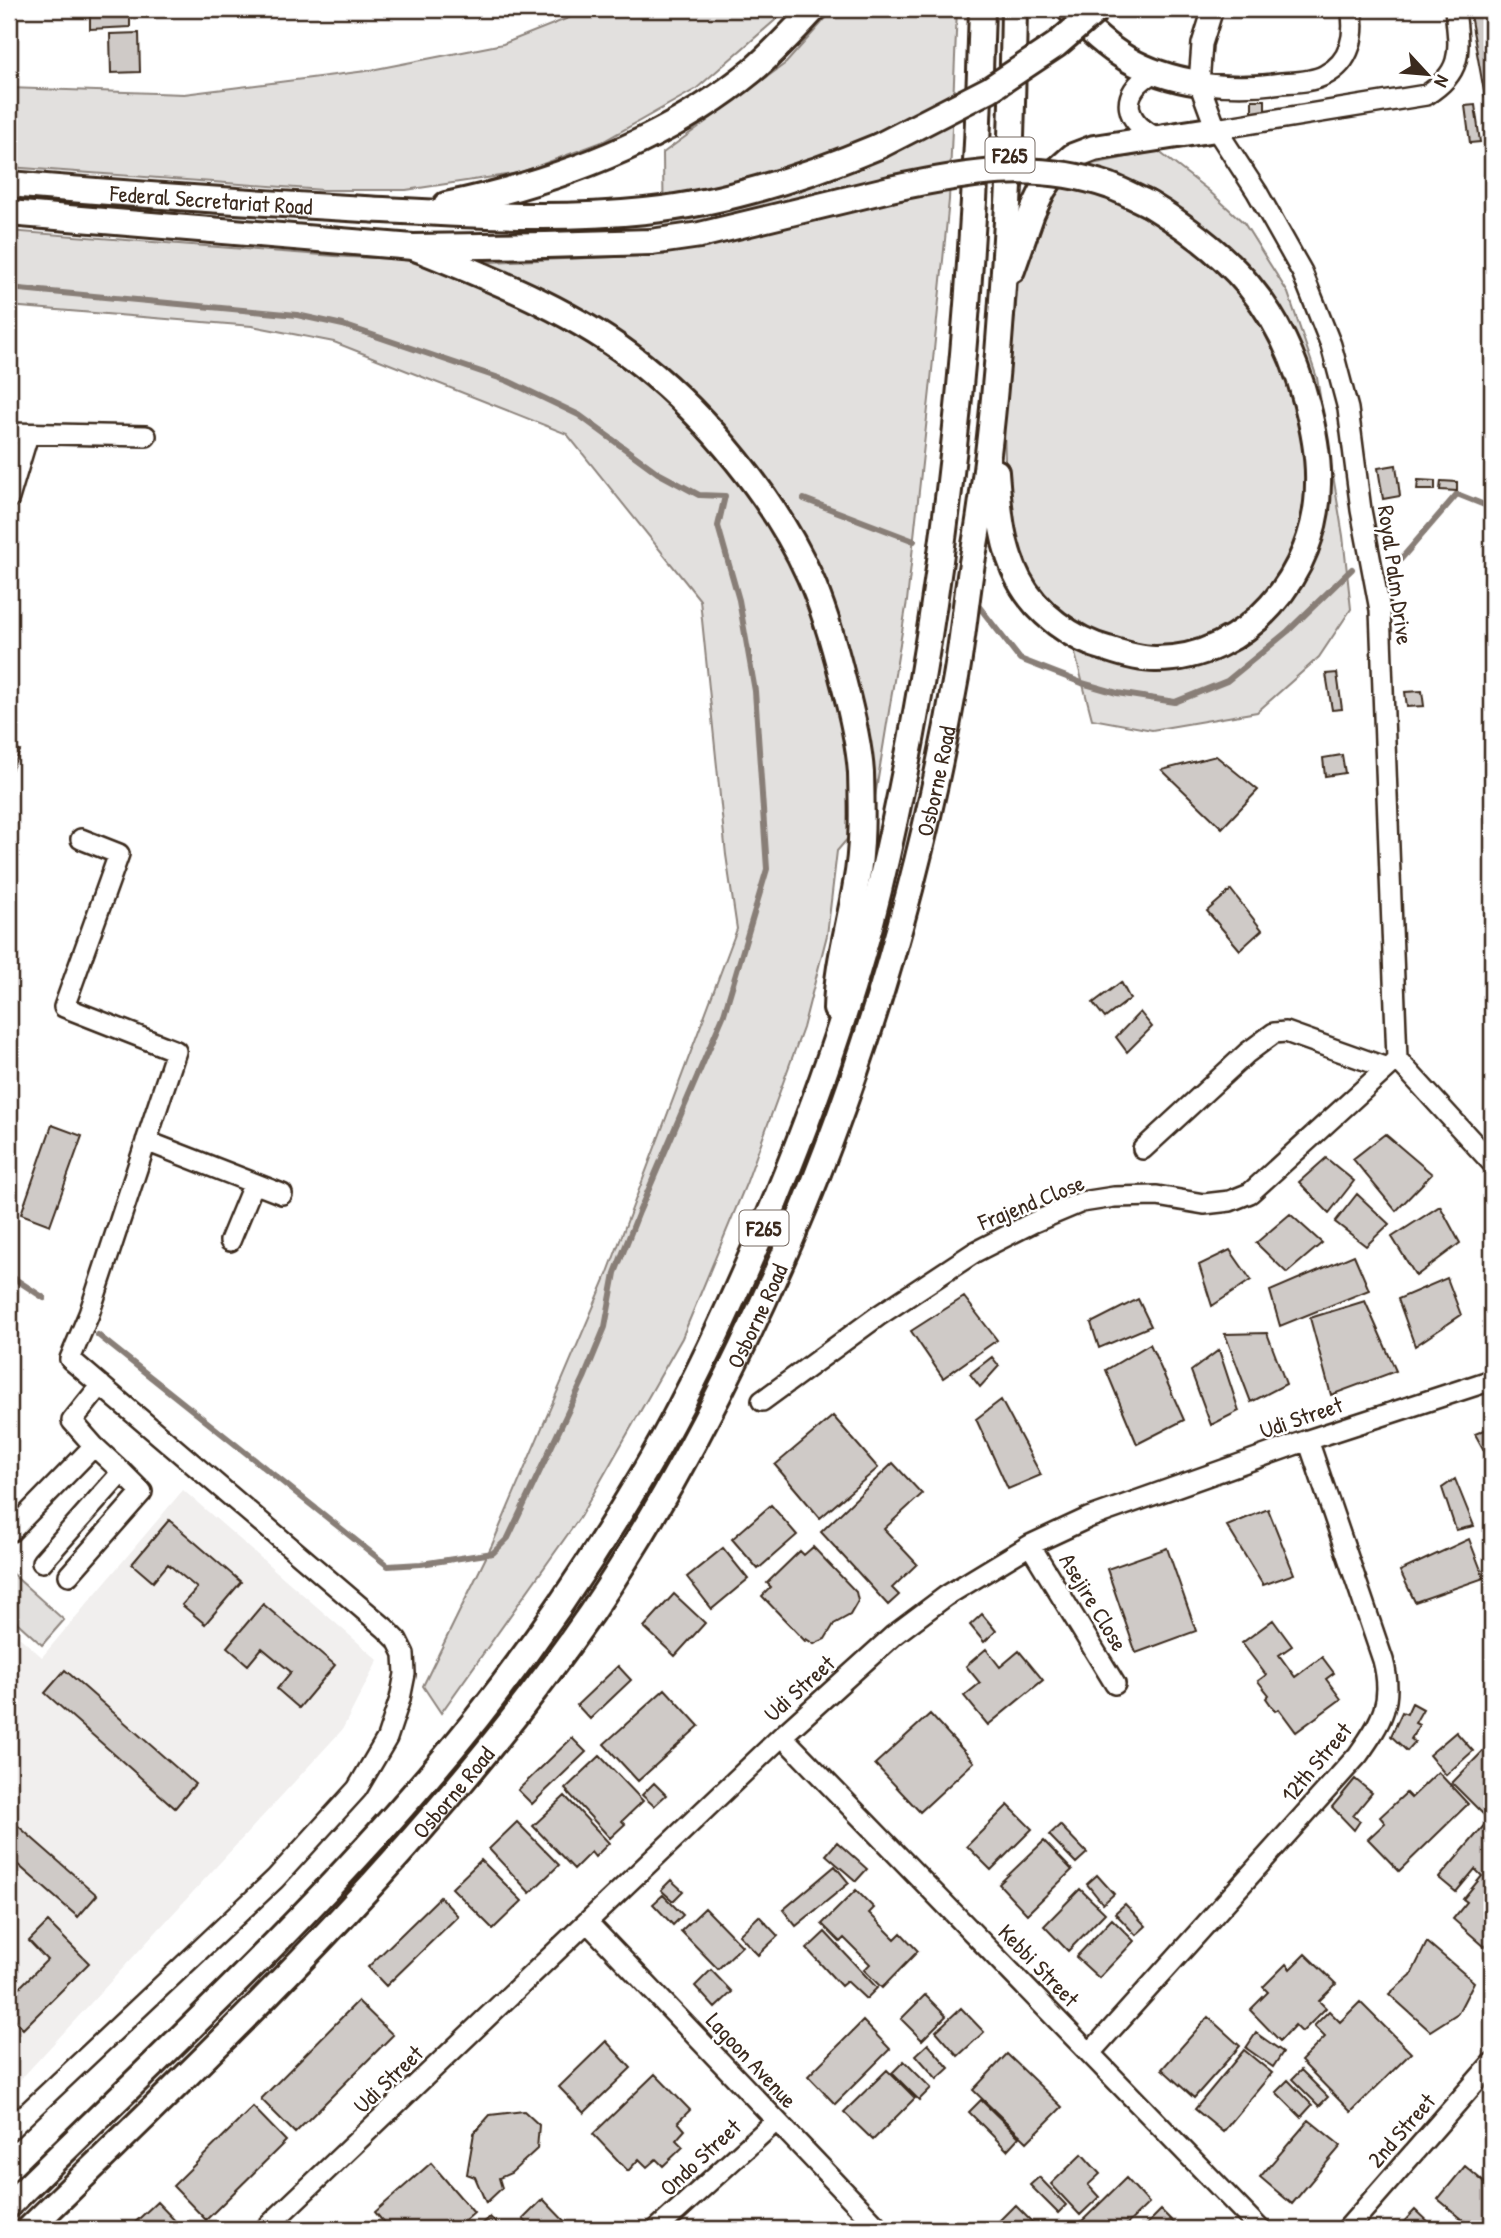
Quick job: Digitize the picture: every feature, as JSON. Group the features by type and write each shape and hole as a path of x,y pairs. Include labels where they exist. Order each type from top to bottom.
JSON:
{"main road":[{"path":"477,207 648,138 713,99 754,69 814,9"},
{"name":"Osborne Road","path":"9,2205 324,1894 477,1718 557,1607 632,1493 666,1434 731,1303 805,1127 836,1041 878,895 917,708 945,528 967,304 982,9"},
{"name":"Osborne Road","path":"29,2229 285,1977 374,1882 505,1730 596,1604 664,1497 716,1401 786,1253 827,1155 876,1012 904,917 957,675 981,511 1001,301 1009,181 1014,9"},
{"path":"1069,9 1091,33 1124,59 1153,73 1199,83"},
{"name":"Federal Secretariat Road","path":"9,184 201,200 415,211 477,207 529,217 645,211 702,202 821,170 880,146 990,89 1056,45 1098,9"},
{"path":"1001,301 1043,190 1056,171 1073,156 1094,148 1216,130"},
{"path":"413,247 651,242 700,235 890,189 992,171 1035,171 1110,186 1149,204 1209,245 1239,272 1265,305 1299,374 1309,411 1318,486 1314,519 1306,550 1288,586 1247,628 1216,646 1186,656 1154,659 1091,645 1065,629 1040,607 1020,582 1007,554 1000,522 991,412"},
{"name":"Federal Secretariat Road","path":"9,213 413,247"},
{"path":"413,247 475,272 553,309 642,365 687,405 726,448 786,531 827,620 853,720 860,770 861,821 857,881 837,978 836,1041"}],"street":[{"path":"1213,9 1202,44 1199,83 1216,130 1426,95 1450,77 1456,65 1459,51 1455,9"},
{"path":"1199,83 1228,87 1268,85 1324,76 1347,55 1353,39 1351,9"},
{"path":"1153,73 1141,80 1135,89 1130,103 1131,115 1144,132 1160,139"},
{"path":"1268,85 1275,119"},
{"name":"Royal Palm Drive","path":"1216,130 1302,272 1331,345 1348,409 1382,635 1392,1064"},
{"path":"9,498 18,434 146,436"},
{"path":"9,2130 275,1880 357,1789 387,1738 405,1674 404,1654 397,1640 385,1628 70,1359 89,1314 176,1051 64,1007 119,854 81,839"},
{"path":"1143,1149 1247,1053 1274,1032 1286,1032 1392,1064 1492,1163"},
{"name":"Frajend Close","path":"762,1401 888,1308 975,1252 1032,1223 1082,1202 1114,1197 1157,1196 1204,1204 1230,1201 1250,1193 1392,1064"},
{"path":"146,1141 282,1194"},
{"path":"230,1241 254,1183"},
{"name":"Udi Street","path":"265,2229 782,1736 894,1635 946,1596 1030,1545 1088,1518 1308,1440 1492,1380"},
{"path":"69,1575 142,1492 72,1421 101,1385"},
{"name":"12th Street","path":"1090,2053 1358,1755 1387,1707 1387,1675 1383,1660 1308,1440"},
{"path":"11,1531 94,1446"},
{"path":"42,1562 122,1472"},
{"name":"Asejire Close","path":"1030,1545 1115,1684"},
{"name":"Kebbi Street","path":"782,1736 1260,2229"},
{"name":"Lagoon Avenue","path":"588,1923 880,2229"},
{"name":"2nd Street","path":"1347,2229 1492,2063"},
{"name":"Ondo Street","path":"657,2229 776,2121"}],"shaded area":[{"path":"591,9 788,9 696,89 602,142 519,173 406,190 323,190 9,167 9,88 184,94 366,71 503,44"},
{"path":"834,9 957,9 949,200 930,390 907,601 873,809 837,851 827,935 803,1028 746,1184 682,1338 580,1517 441,1713 423,1686 492,1545 607,1275 737,929 726,855 700,600 567,434 334,342 252,326 9,306 9,231 348,257 490,262 664,255 663,153 786,63"},
{"path":"1158,151 1208,190 1244,223 1288,293 1317,378 1343,536 1351,609 1319,657 1257,712 1152,730 1092,719 1065,615 1026,577 1007,523 1004,427 1018,284 1041,174"},
{"path":"183,1490 378,1660 342,1730 9,2092 9,1628 42,1657"},
{"path":"9,1571 64,1620 42,1645 9,1615"}],"building":[{"path":"90,9 130,9 130,27 90,29"},
{"path":"1469,9 1492,9 1492,96 1485,97"},
{"path":"139,33 140,72 111,73 110,34"},
{"path":"1252,100 1265,100 1265,113 1252,113"},
{"path":"1475,105 1480,142 1470,143 1465,106"},
{"path":"1396,465 1400,496 1383,499 1378,468"},
{"path":"1418,480 1435,481 1435,490 1417,490"},
{"path":"1441,481 1457,482 1457,491 1440,490"},
{"path":"1337,673 1342,709 1332,710 1326,674"},
{"path":"1422,691 1424,706 1407,707 1405,692"},
{"path":"9,747 20,751 9,775"},
{"path":"1342,755 1345,773 1325,776 1323,758"},
{"path":"1216,756 1258,790 1222,828 1162,770"},
{"path":"1231,890 1262,930 1240,950 1207,911"},
{"path":"1121,982 1130,999 1105,1018 1093,1003"},
{"path":"1140,1012 1152,1027 1127,1052 1116,1037"},
{"path":"52,1125 82,1136 50,1225 21,1214"},
{"path":"1385,1134 1432,1174 1396,1211 1353,1159"},
{"path":"1326,1158 1354,1181 1329,1213 1299,1182"},
{"path":"1357,1194 1389,1224 1366,1246 1335,1222"},
{"path":"1440,1206 1460,1243 1416,1276 1392,1237"},
{"path":"1290,1214 1322,1243 1287,1273 1256,1243"},
{"path":"1230,1250 1251,1280 1212,1306 1199,1265"},
{"path":"1354,1255 1369,1290 1280,1326 1270,1291"},
{"path":"1447,1278 1461,1315 1415,1346 1398,1299"},
{"path":"964,1297 997,1340 943,1378 911,1331"},
{"path":"1138,1299 1151,1326 1099,1348 1091,1323"},
{"path":"1365,1301 1396,1371 1331,1395 1310,1318"},
{"path":"1267,1333 1286,1384 1251,1402 1225,1334"},
{"path":"1150,1344 1184,1420 1137,1444 1106,1370"},
{"path":"1219,1350 1239,1411 1211,1425 1191,1371"},
{"path":"992,1357 999,1366 980,1387 970,1374"},
{"path":"1001,1400 1041,1475 1008,1489 976,1419"},
{"path":"833,1416 878,1468 820,1518 775,1465"},
{"path":"1492,1427 1492,1465 1475,1434"},
{"path":"893,1463 922,1494 884,1529 917,1564 892,1588 899,1595 888,1605 821,1532"},
{"path":"1455,1479 1474,1526 1456,1530 1442,1488"},
{"path":"771,1505 797,1535 758,1569 732,1539"},
{"path":"1268,1509 1294,1574 1263,1585 1227,1526"},
{"path":"169,1520 241,1582 205,1624 182,1605 197,1588 168,1564 153,1582 132,1564"},
{"path":"1469,1539 1484,1578 1415,1602 1400,1571"},
{"path":"813,1547 856,1592 858,1601 850,1615 834,1624 825,1639 814,1644 806,1639 805,1641 762,1596 771,1587 767,1583 800,1551 804,1555"},
{"path":"723,1548 748,1579 712,1609 687,1577"},
{"path":"1167,1548 1196,1631 1136,1653 1107,1569"},
{"path":"674,1594 705,1623 675,1656 644,1627"},
{"path":"263,1604 335,1665 299,1708 277,1689 291,1672 262,1648 248,1665 227,1647"},
{"path":"982,1614 996,1631 984,1642 970,1625"},
{"path":"1273,1620 1292,1646 1279,1655 1295,1677 1322,1657 1334,1673 1326,1679 1341,1699 1296,1732 1279,1709 1275,1711 1266,1698 1269,1695 1258,1681 1266,1675 1242,1643"},
{"path":"986,1649 1000,1667 1019,1651 1043,1680 988,1725 964,1696 980,1683 966,1666"},
{"path":"618,1666 631,1680 590,1719 577,1705"},
{"path":"65,1670 195,1784 175,1808 45,1693"},
{"path":"665,1689 699,1726 638,1781 604,1744"},
{"path":"1412,1703 1423,1709 1415,1723 1419,1725 1411,1739 1415,1742 1407,1751 1391,1736 1402,1712 1407,1714"},
{"path":"930,1714 974,1762 920,1812 875,1764"},
{"path":"1456,1732 1473,1751 1446,1775 1429,1755"},
{"path":"572,1738 586,1752 532,1804 518,1790"},
{"path":"1488,1746 1492,1750 1492,1808 1485,1816 1452,1783"},
{"path":"600,1756 643,1801 622,1821 625,1824 610,1838 565,1789"},
{"path":"1438,1772 1468,1804 1399,1871 1368,1839 1385,1823 1380,1817 1406,1793 1411,1798"},
{"path":"1355,1779 1372,1793 1353,1816 1360,1821 1354,1830 1332,1807"},
{"path":"654,1783 666,1795 654,1806 642,1795"},
{"path":"565,1796 609,1843 595,1857 591,1852 574,1869 533,1826"},
{"path":"1008,1805 1032,1829 991,1870 967,1846"},
{"path":"9,1818 97,1895 78,1917 9,1857"},
{"path":"517,1822 559,1865 530,1893 489,1849"},
{"path":"1487,1822 1492,1826 1492,1850 1488,1855 1492,1858 1492,1939 1485,1947 1453,1919 1467,1902 1463,1899 1482,1876 1475,1869 1456,1892 1439,1878"},
{"path":"1060,1825 1087,1853 1076,1863 1049,1835"},
{"path":"1044,1841 1072,1870 1027,1914 999,1884"},
{"path":"837,1842 867,1869 856,1881 826,1855"},
{"path":"481,1860 522,1901 493,1929 452,1888"},
{"path":"835,1866 849,1883 796,1926 783,1910"},
{"path":"1097,1875 1114,1894 1103,1904 1087,1884"},
{"path":"671,1880 683,1891 673,1901 661,1890"},
{"path":"1080,1889 1105,1913 1068,1951 1044,1926"},
{"path":"856,1890 874,1908 869,1913 895,1939 901,1933 918,1951 882,1988 864,1970 870,1964 844,1938 840,1942 822,1924"},
{"path":"663,1895 683,1915 673,1925 653,1904"},
{"path":"440,1897 458,1916 386,1986 368,1967"},
{"path":"1125,1904 1146,1926 1136,1935 1115,1913"},
{"path":"705,1908 742,1946 718,1969 681,1931"},
{"path":"759,1916 778,1936 758,1955 739,1935"},
{"path":"1112,1919 1134,1941 1099,1978 1076,1957"},
{"path":"48,1922 89,1963 23,2029 9,2015 9,1976 20,1987 47,1960 29,1941"},
{"path":"825,1932 877,1988 866,1999 847,1981 841,1986 807,1949"},
{"path":"1427,1942 1474,1982 1458,2013 1430,2031 1389,1994 1411,1975"},
{"path":"1305,1954 1336,1984 1319,2001 1326,2008 1302,2032 1295,2025 1280,2041 1250,2010 1268,1992 1263,1987 1286,1964 1290,1969"},
{"path":"711,1970 732,1992 715,2008 695,1986"},
{"path":"925,1995 946,2016 922,2040 901,2019"},
{"path":"358,2001 393,2035 295,2133 261,2099"},
{"path":"1360,2002 1411,2053 1351,2112 1301,2061 1325,2037 1314,2026 1329,2011 1340,2022"},
{"path":"961,2008 984,2032 958,2056 936,2031"},
{"path":"1208,2017 1240,2046 1194,2098 1162,2069"},
{"path":"863,2021 890,2049 835,2104 808,2076"},
{"path":"1256,2033 1283,2052 1273,2067 1246,2048"},
{"path":"606,2041 631,2068 584,2113 559,2087"},
{"path":"928,2044 949,2068 937,2079 916,2055"},
{"path":"1244,2050 1272,2073 1223,2132 1195,2109"},
{"path":"1007,2054 1062,2107 1027,2142 973,2090"},
{"path":"904,2061 931,2088 919,2100 892,2073"},
{"path":"887,2070 915,2098 873,2140 844,2112"},
{"path":"1301,2070 1328,2097 1319,2106 1292,2079"},
{"path":"655,2074 690,2110 678,2122 685,2130 676,2140 683,2147 663,2166 656,2159 647,2167 639,2159 628,2171 593,2134"},
{"path":"1288,2080 1312,2105 1301,2117 1276,2092"},
{"path":"981,2100 1019,2137 1007,2150 969,2112"},
{"path":"253,2107 286,2141 206,2220 173,2186"},
{"path":"524,2111 539,2125 537,2149 511,2173 499,2178 502,2188 486,2203 475,2177 467,2174 474,2133 490,2115"},
{"path":"1309,2120 1341,2146 1292,2204 1260,2177"},
{"path":"1082,2154 1100,2174 1088,2185 1099,2197 1080,2215 1051,2184"},
{"path":"431,2163 474,2213 456,2229 389,2229 375,2212"},
{"path":"1465,2166 1492,2189 1491,2229 1474,2229 1438,2199"},
{"path":"1039,2177 1066,2205 1058,2213 1030,2185"},
{"path":"1126,2178 1149,2203 1122,2229 1075,2228"},
{"path":"543,2199 572,2229 533,2229 523,2219"},
{"path":"157,2202 183,2229 128,2229"},
{"path":"1015,2205 1039,2229 991,2229"},
{"path":"1161,2210 1180,2229 1142,2229"},
{"path":"1415,2210 1431,2225 1427,2229 1397,2229"},
{"path":"490,2217 502,2229 477,2229"}],"waterway":[{"path":"9,288 297,315 343,325 508,381 579,415 658,473 699,495 725,496 718,526 739,600 755,691 767,869 724,1014 615,1273 605,1327 584,1378 508,1538 493,1553 388,1566 98,1335"},
{"path":"1401,559 1457,494 1492,508"},
{"path":"804,499 914,541"},
{"path":"977,604 1020,659 1082,683 1117,693 1175,702 1227,681 1288,631 1352,569"},
{"path":"9,1275 44,1298"}]}
